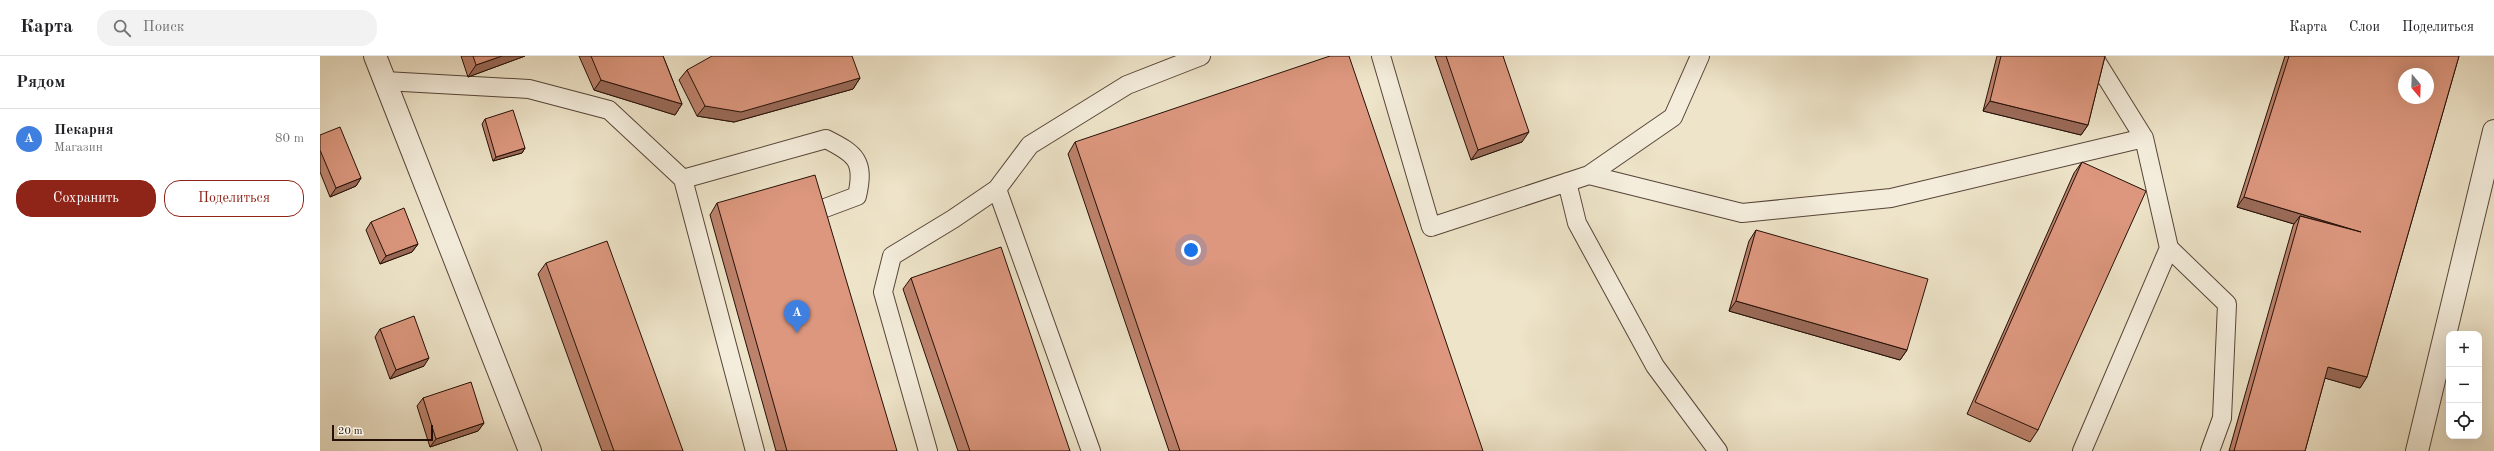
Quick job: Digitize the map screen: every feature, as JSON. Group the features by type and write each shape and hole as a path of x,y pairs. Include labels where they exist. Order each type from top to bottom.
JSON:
{"street":[{"path":"375,56 530,451"},
{"path":"2417,451 2494,131"}],"lane":[{"path":"928,451 883,292 892,256 954,219 997,189 1030,145 1127,85 1201,56"},
{"path":"1381,56 1432,227 1589,175 1673,116 1700,56"},
{"path":"2093,56 2144,138 2169,248 2227,304 2222,418 2210,451"},
{"path":"385,81 529,89 609,110 683,179 755,451"},
{"path":"1589,175 1742,213 1891,198 2144,138"},
{"path":"683,179 826,139 850,151 862,175 857,196 825,208"},
{"path":"1567,182 1577,223 1655,366 1718,451"},
{"path":"997,189 1091,451"},
{"path":"2082,451 2169,248"}],"building":[{"path":"473,56 502,56 476,65"},
{"path":"591,56 663,56 682,104 601,80"},
{"path":"712,56 852,56 860,78 741,112 705,106 687,70"},
{"path":"1330,56 1349,56 1483,451 1180,451 1075,142"},
{"path":"1446,56 1503,56 1529,132 1478,150"},
{"path":"2001,56 2105,56 2088,125 1990,101"},
{"path":"2289,56 2459,56 2367,377 2328,367 2305,451 2234,451 2300,216 2361,232 2244,197"},
{"path":"513,110 525,148 496,157 485,119"},
{"path":"340,127 361,178 336,188 320,150 320,135"},
{"path":"2082,162 2146,191 2038,430 1975,402"},
{"path":"815,175 897,451 787,451 717,203"},
{"path":"404,208 418,244 386,256 371,222"},
{"path":"1756,230 1928,279 1907,350 1736,301"},
{"path":"607,241 683,451 614,451 546,263"},
{"path":"1001,247 1070,451 970,451 911,278"},
{"path":"414,316 429,358 396,370 380,329"},
{"path":"471,382 484,423 436,439 423,398"}],"place":[{"name":"Пекарня","path":"797,333"}]}
